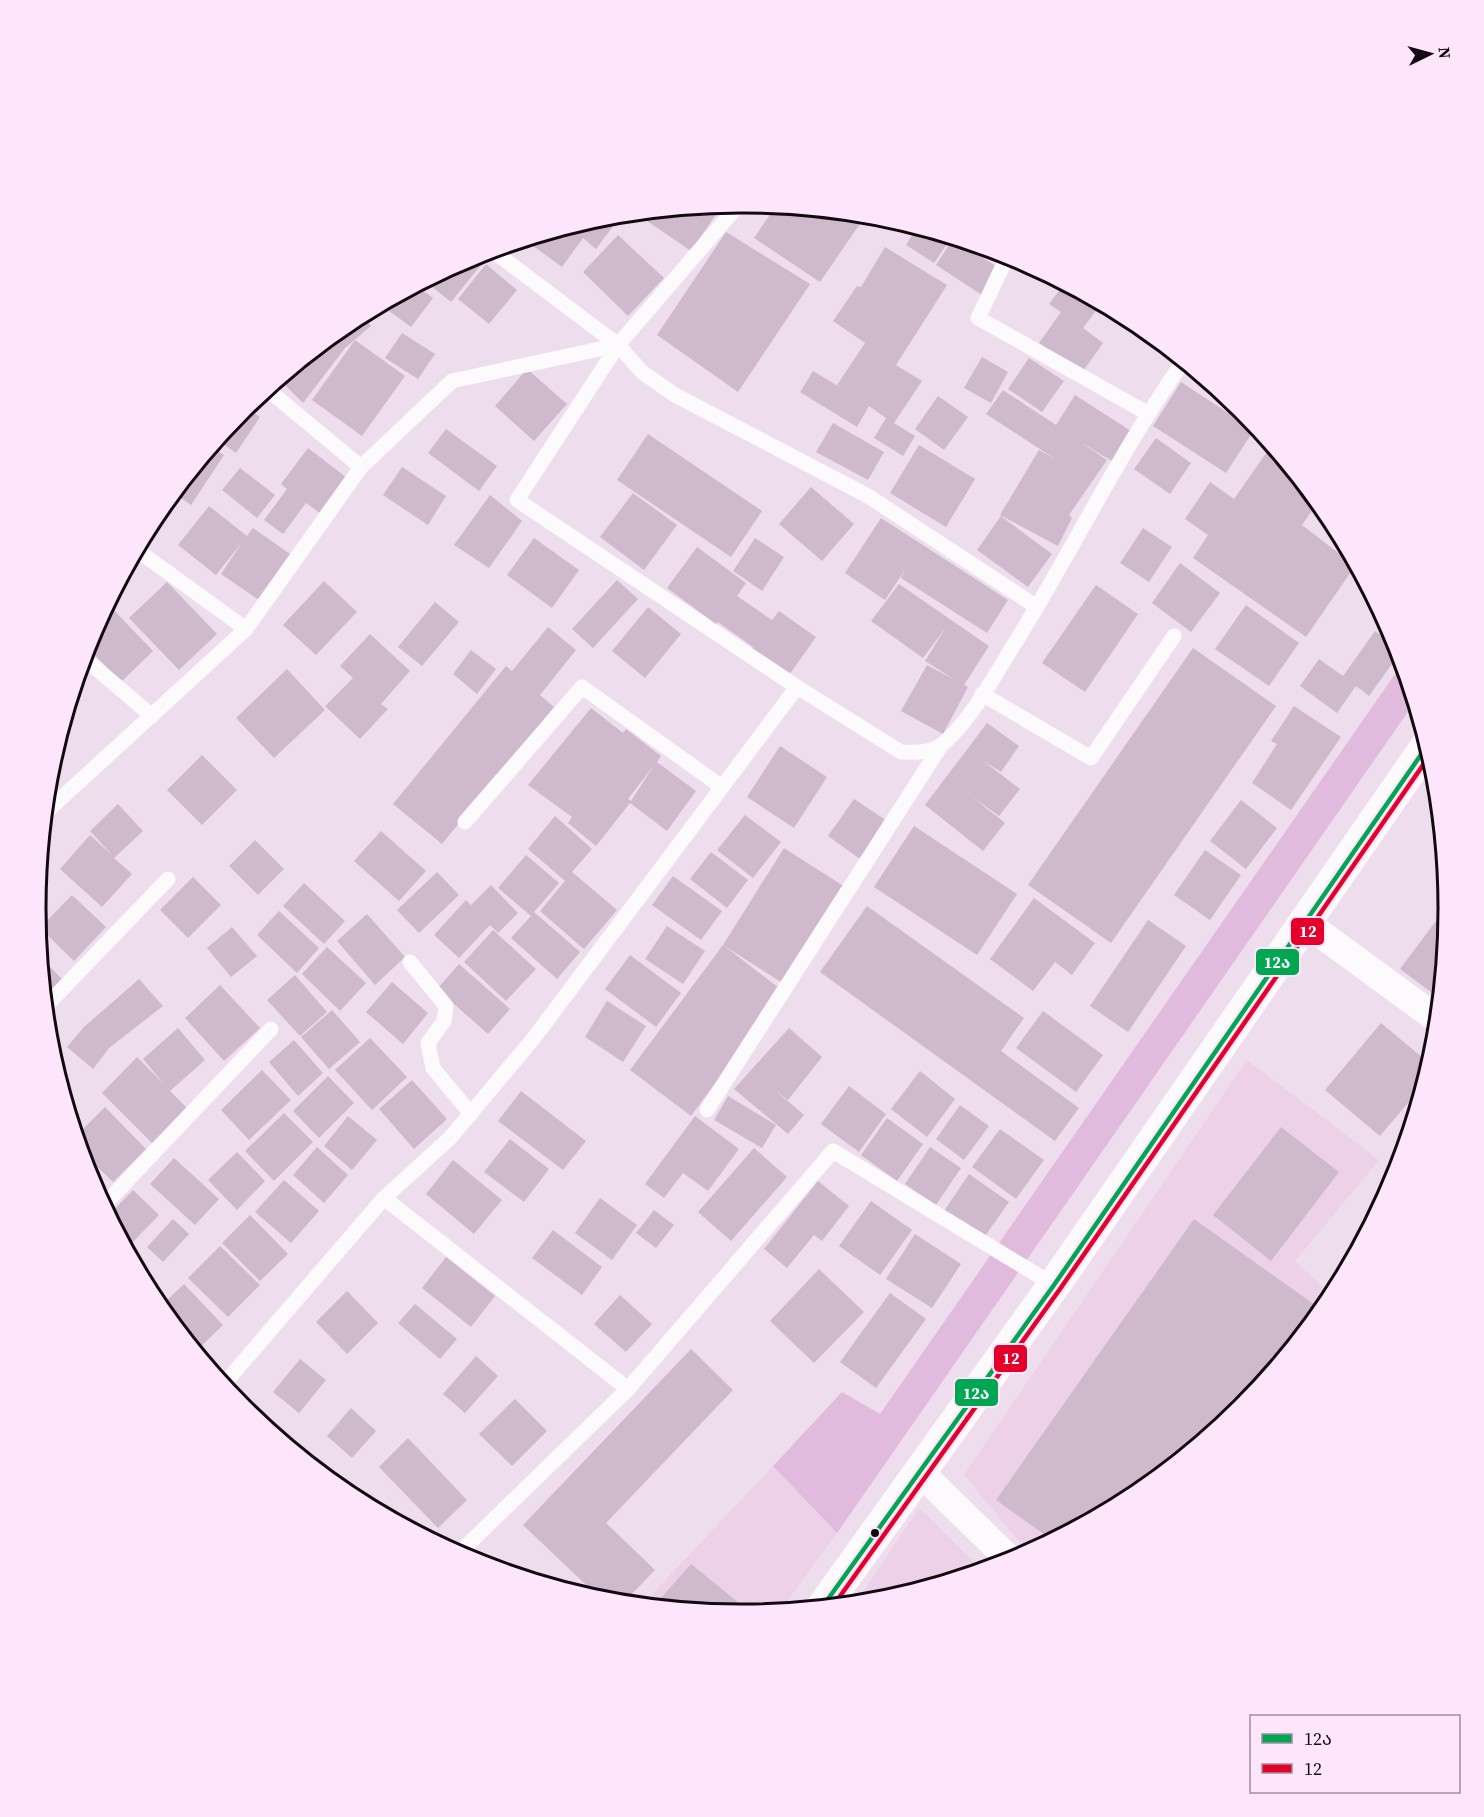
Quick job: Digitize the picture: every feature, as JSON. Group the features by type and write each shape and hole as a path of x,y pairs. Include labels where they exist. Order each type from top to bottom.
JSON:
{"highway":[{"path":"829,1598 1054,1285 1420,756"}],"street":[{"path":"1306,923 1429,1013"},
{"path":"921,1473 1003,1553"}],"lane":[{"path":"731,213 618,345 517,500 797,687 901,752 918,754 942,744"},
{"path":"501,257 618,345 642,372 675,395 868,496 1037,607"},
{"path":"1004,264 978,318 1147,413"},
{"path":"54,804 246,629 361,467 452,381 618,345"},
{"path":"707,1110 942,744 967,716 982,694 1037,607 1147,413 1179,368"},
{"path":"274,395 361,467"},
{"path":"144,555 246,629"},
{"path":"982,694 1091,758 1174,636"},
{"path":"91,664 152,716"},
{"path":"465,822 582,687 722,788"},
{"path":"229,1378 384,1198 450,1138 533,1039 797,687"},
{"path":"52,1000 168,879"},
{"path":"410,962 446,1006 444,1021 429,1043 433,1068 471,1114"},
{"path":"110,1199 271,1029"},
{"path":"466,1546 628,1389 833,1151 1054,1285"},
{"path":"384,1198 628,1389"}],"shaded area":[{"path":"1396,672 1409,711 837,1533 773,1466 842,1392 880,1414"},
{"path":"1247,1060 1379,1160 1295,1261 1324,1288 1294,1332 1234,1400 1165,1460 1090,1511 1022,1545 964,1475"},
{"path":"773,1466 837,1533 786,1603 697,1603 649,1598"},
{"path":"919,1508 975,1563 922,1580 862,1593"}],"building":[{"path":"716,214 691,251 645,220"},
{"path":"771,214 860,223 820,282 754,238"},
{"path":"614,225 596,249 583,238 562,267 533,246"},
{"path":"726,232 810,284 738,392 657,335"},
{"path":"618,235 664,278 628,316 583,272"},
{"path":"912,235 947,244 934,263 906,245"},
{"path":"949,245 977,254 999,268 982,295 936,265"},
{"path":"885,247 947,285 896,365 922,381 894,423 915,436 903,456 874,438 886,418 869,406 857,427 800,392 813,371 843,389 837,385 865,343 833,321 857,286 861,287"},
{"path":"480,264 481,265 451,302 432,286"},
{"path":"486,264 517,290 489,324 458,299"},
{"path":"1060,290 1096,310 1083,328 1103,343 1081,374 1039,343 1061,312 1049,304"},
{"path":"423,291 433,298 411,327 388,310"},
{"path":"368,322 371,326 345,348 303,403 285,385"},
{"path":"402,333 435,354 418,379 385,358"},
{"path":"355,340 405,376 362,436 312,400"},
{"path":"982,357 1008,372 991,403 964,388"},
{"path":"1029,358 1064,381 1042,412 1008,389"},
{"path":"527,369 567,404 534,441 495,406"},
{"path":"1181,382 1233,416 1251,435 1226,473 1153,426"},
{"path":"1003,390 1056,425 1075,395 1131,431 1112,461 1080,442 1107,460 1069,515 1072,518 1058,546 1000,515 1039,450 1055,459 986,414"},
{"path":"938,396 968,417 944,450 915,429"},
{"path":"254,413 260,417 236,453 224,444"},
{"path":"833,423 884,452 868,480 816,452"},
{"path":"446,429 497,466 479,491 428,453"},
{"path":"648,434 762,511 731,557 617,480"},
{"path":"1156,438 1191,463 1170,494 1134,469"},
{"path":"919,445 975,479 946,527 890,493"},
{"path":"308,448 351,481 324,516 306,503 283,534 264,520 287,489 281,484"},
{"path":"218,451 224,455 191,505 181,498"},
{"path":"1267,452 1312,511 1302,525 1340,554 1350,573 1306,637 1193,558 1208,535 1185,519 1210,482 1234,499"},
{"path":"402,467 446,496 428,525 383,495"},
{"path":"240,468 275,495 257,518 222,490"},
{"path":"811,487 854,524 822,561 779,524"},
{"path":"633,493 677,525 644,570 600,537"},
{"path":"490,495 522,521 489,568 454,545"},
{"path":"209,506 247,536 253,528 290,554 259,600 221,574 243,541 216,575 178,545"},
{"path":"1001,516 1052,554 1028,587 977,550"},
{"path":"881,518 1008,600 987,633 901,578 905,570 885,600 845,573"},
{"path":"1143,528 1172,547 1149,582 1120,563"},
{"path":"534,538 579,570 552,608 507,575"},
{"path":"755,538 784,557 762,591 733,571"},
{"path":"697,547 746,583 737,596 772,620 779,611 816,637 787,678 750,652 753,647 718,622 716,624 667,588"},
{"path":"1180,563 1220,593 1191,632 1152,603"},
{"path":"617,580 638,599 593,648 572,629"},
{"path":"324,581 357,612 316,655 283,625"},
{"path":"167,582 217,634 179,670 129,618"},
{"path":"899,584 989,646 964,685 968,687 943,734 901,711 927,665 955,680 925,661 946,627 923,658 871,621"},
{"path":"1096,585 1138,614 1085,692 1042,663"},
{"path":"435,602 459,622 422,666 398,647"},
{"path":"1246,605 1299,643 1269,686 1215,649"},
{"path":"648,607 681,634 645,678 612,651"},
{"path":"114,610 153,651 121,682 94,655"},
{"path":"548,627 576,650 540,695 554,707 442,844 393,804 506,666 512,671"},
{"path":"1375,631 1382,636 1393,663 1369,696 1356,686 1337,713 1300,686 1319,659 1343,676"},
{"path":"370,634 410,671 381,704 388,709 360,739 325,706 353,678 340,666"},
{"path":"1193,648 1276,706 1111,943 1028,885"},
{"path":"471,650 496,669 477,694 453,674"},
{"path":"287,669 325,710 274,758 236,718"},
{"path":"1294,706 1341,737 1291,810 1252,783 1277,744 1271,741"},
{"path":"591,708 623,733 626,729 661,756 657,762 696,791 667,831 630,803 596,846 568,823 572,817 528,785","holes":["654,765 631,801 628,799"]},
{"path":"987,723 1019,746 1001,772 982,760 1020,789 999,816 971,796 1005,823 983,851 925,805"},
{"path":"780,746 827,777 794,828 747,797"},
{"path":"202,755 237,790 202,825 167,790"},
{"path":"854,799 890,823 863,861 828,836"},
{"path":"1241,800 1277,828 1246,869 1210,841"},
{"path":"118,804 143,831 114,858 132,874 102,907 60,869 90,835 112,855 90,831"},
{"path":"745,815 781,842 753,878 717,850"},
{"path":"555,816 592,849 572,872 617,910 584,949 540,911 565,881 528,849"},
{"path":"914,826 1017,894 977,955 874,887"},
{"path":"381,831 426,871 399,901 354,861"},
{"path":"255,840 284,869 258,895 229,866"},
{"path":"784,848 845,887 784,984 723,945"},
{"path":"1205,850 1241,875 1210,920 1174,895"},
{"path":"711,852 748,880 727,908 690,879"},
{"path":"526,855 559,883 534,912 580,952 557,979 511,938 531,916 498,888"},
{"path":"437,872 459,895 419,933 397,910"},
{"path":"673,876 722,911 701,940 652,905"},
{"path":"193,877 221,905 188,938 160,910"},
{"path":"304,883 345,921 324,944 283,906"},
{"path":"491,885 518,913 498,933 490,925 459,958 434,935 466,900 471,905"},
{"path":"72,895 106,927 74,961 47,935 47,921"},
{"path":"1034,898 1095,943 1072,975 1055,962 1033,991 990,959"},
{"path":"867,906 1024,1018 1001,1051 1079,1108 1055,1141 820,972"},
{"path":"279,911 319,948 297,973 257,935"},
{"path":"367,914 405,957 375,985 337,941"},
{"path":"1148,920 1186,946 1128,1032 1090,1006"},
{"path":"1436,921 1437,922 1433,993 1400,969"},
{"path":"667,926 705,951 683,984 645,959"},
{"path":"232,927 257,956 231,977 207,948"},
{"path":"493,930 536,969 506,1001 464,962"},
{"path":"723,945 783,991 691,1116 630,1070"},
{"path":"327,947 366,983 340,1011 302,974"},
{"path":"630,955 681,993 656,1027 605,989"},
{"path":"459,964 510,1009 488,1034 437,989"},
{"path":"49,966 62,979 51,990"},
{"path":"295,975 327,1012 300,1036 267,1000"},
{"path":"139,979 163,1006 109,1048 93,1069 67,1047 84,1027"},
{"path":"392,982 428,1013 403,1044 366,1012"},
{"path":"220,985 260,1028 224,1061 185,1018"},
{"path":"607,1001 646,1026 623,1062 585,1037"},
{"path":"332,1010 360,1042 329,1069 301,1037"},
{"path":"1043,1011 1103,1055 1076,1092 1016,1048"},
{"path":"1381,1023 1421,1057 1411,1099 1380,1136 1325,1090"},
{"path":"178,1028 205,1060 170,1091 187,1108 152,1143 102,1093 137,1057 164,1084 143,1059"},
{"path":"789,1028 822,1057 788,1100 775,1090 804,1115 788,1134 734,1089"},
{"path":"370,1038 407,1077 372,1110 335,1070"},
{"path":"294,1040 323,1073 298,1096 269,1062"},
{"path":"262,1070 291,1100 249,1140 221,1110"},
{"path":"920,1071 955,1099 927,1137 891,1109"},
{"path":"328,1076 354,1103 319,1138 293,1111"},
{"path":"412,1080 447,1119 414,1149 379,1109"},
{"path":"849,1086 886,1114 859,1152 821,1124"},
{"path":"521,1091 586,1141 563,1170 498,1121"},
{"path":"728,1096 776,1125 762,1148 714,1120"},
{"path":"960,1105 989,1126 964,1160 936,1139"},
{"path":"105,1107 146,1149 113,1182 95,1165 82,1130"},
{"path":"284,1113 313,1142 274,1181 245,1151"},
{"path":"348,1116 377,1140 352,1170 324,1146"},
{"path":"695,1116 739,1149 708,1191 683,1173 664,1198 645,1184"},
{"path":"887,1118 923,1144 897,1181 861,1155"},
{"path":"1281,1127 1339,1172 1271,1261 1213,1215"},
{"path":"1000,1129 1044,1160 1016,1199 972,1167"},
{"path":"510,1139 549,1169 524,1202 484,1172"},
{"path":"317,1147 348,1175 324,1203 293,1175"},
{"path":"930,1147 961,1168 936,1205 905,1184"},
{"path":"754,1148 787,1177 731,1241 698,1212"},
{"path":"237,1152 265,1181 237,1210 208,1180"},
{"path":"174,1158 219,1199 195,1225 150,1184"},
{"path":"453,1160 502,1200 474,1234 426,1194"},
{"path":"969,1174 1009,1202 983,1239 944,1211"},
{"path":"284,1180 319,1211 291,1243 255,1212"},
{"path":"818,1181 849,1206 822,1241 814,1235 787,1268 764,1249"},
{"path":"133,1190 159,1215 133,1242 115,1209"},
{"path":"600,1198 637,1225 612,1260 575,1233"},
{"path":"871,1201 912,1230 880,1275 839,1246"},
{"path":"654,1210 674,1225 656,1248 636,1233"},
{"path":"250,1215 288,1254 260,1281 222,1243"},
{"path":"173,1219 189,1234 163,1262 147,1247"},
{"path":"1194,1219 1314,1304 1265,1367 1201,1431 1128,1487 1090,1511 1044,1535 996,1500"},
{"path":"553,1230 602,1267 582,1295 532,1258"},
{"path":"915,1234 961,1264 932,1308 886,1279"},
{"path":"220,1246 260,1285 228,1317 188,1278"},
{"path":"446,1257 495,1296 471,1327 422,1288"},
{"path":"819,1269 864,1312 814,1363 770,1321"},
{"path":"184,1284 223,1325 201,1346 167,1300"},
{"path":"347,1291 378,1323 347,1354 316,1322"},
{"path":"890,1293 926,1319 876,1388 840,1362"},
{"path":"620,1295 652,1324 626,1352 594,1324"},
{"path":"415,1304 457,1339 440,1359 398,1323"},
{"path":"691,1349 733,1390 606,1523 655,1570 631,1595 588,1586 523,1525"},
{"path":"476,1356 498,1376 465,1413 443,1394"},
{"path":"300,1359 326,1380 299,1413 273,1392"},
{"path":"515,1399 547,1431 512,1466 479,1434"},
{"path":"351,1408 376,1431 352,1458 327,1436"},
{"path":"408,1438 467,1500 438,1528 379,1467"},
{"path":"691,1564 739,1603 697,1603 660,1599"}],"transit line":[{"name":"12ა","path":"828,1599 1054,1285 1420,756"},
{"name":"12","path":"839,1597 1060,1289 1422,766"}]}
